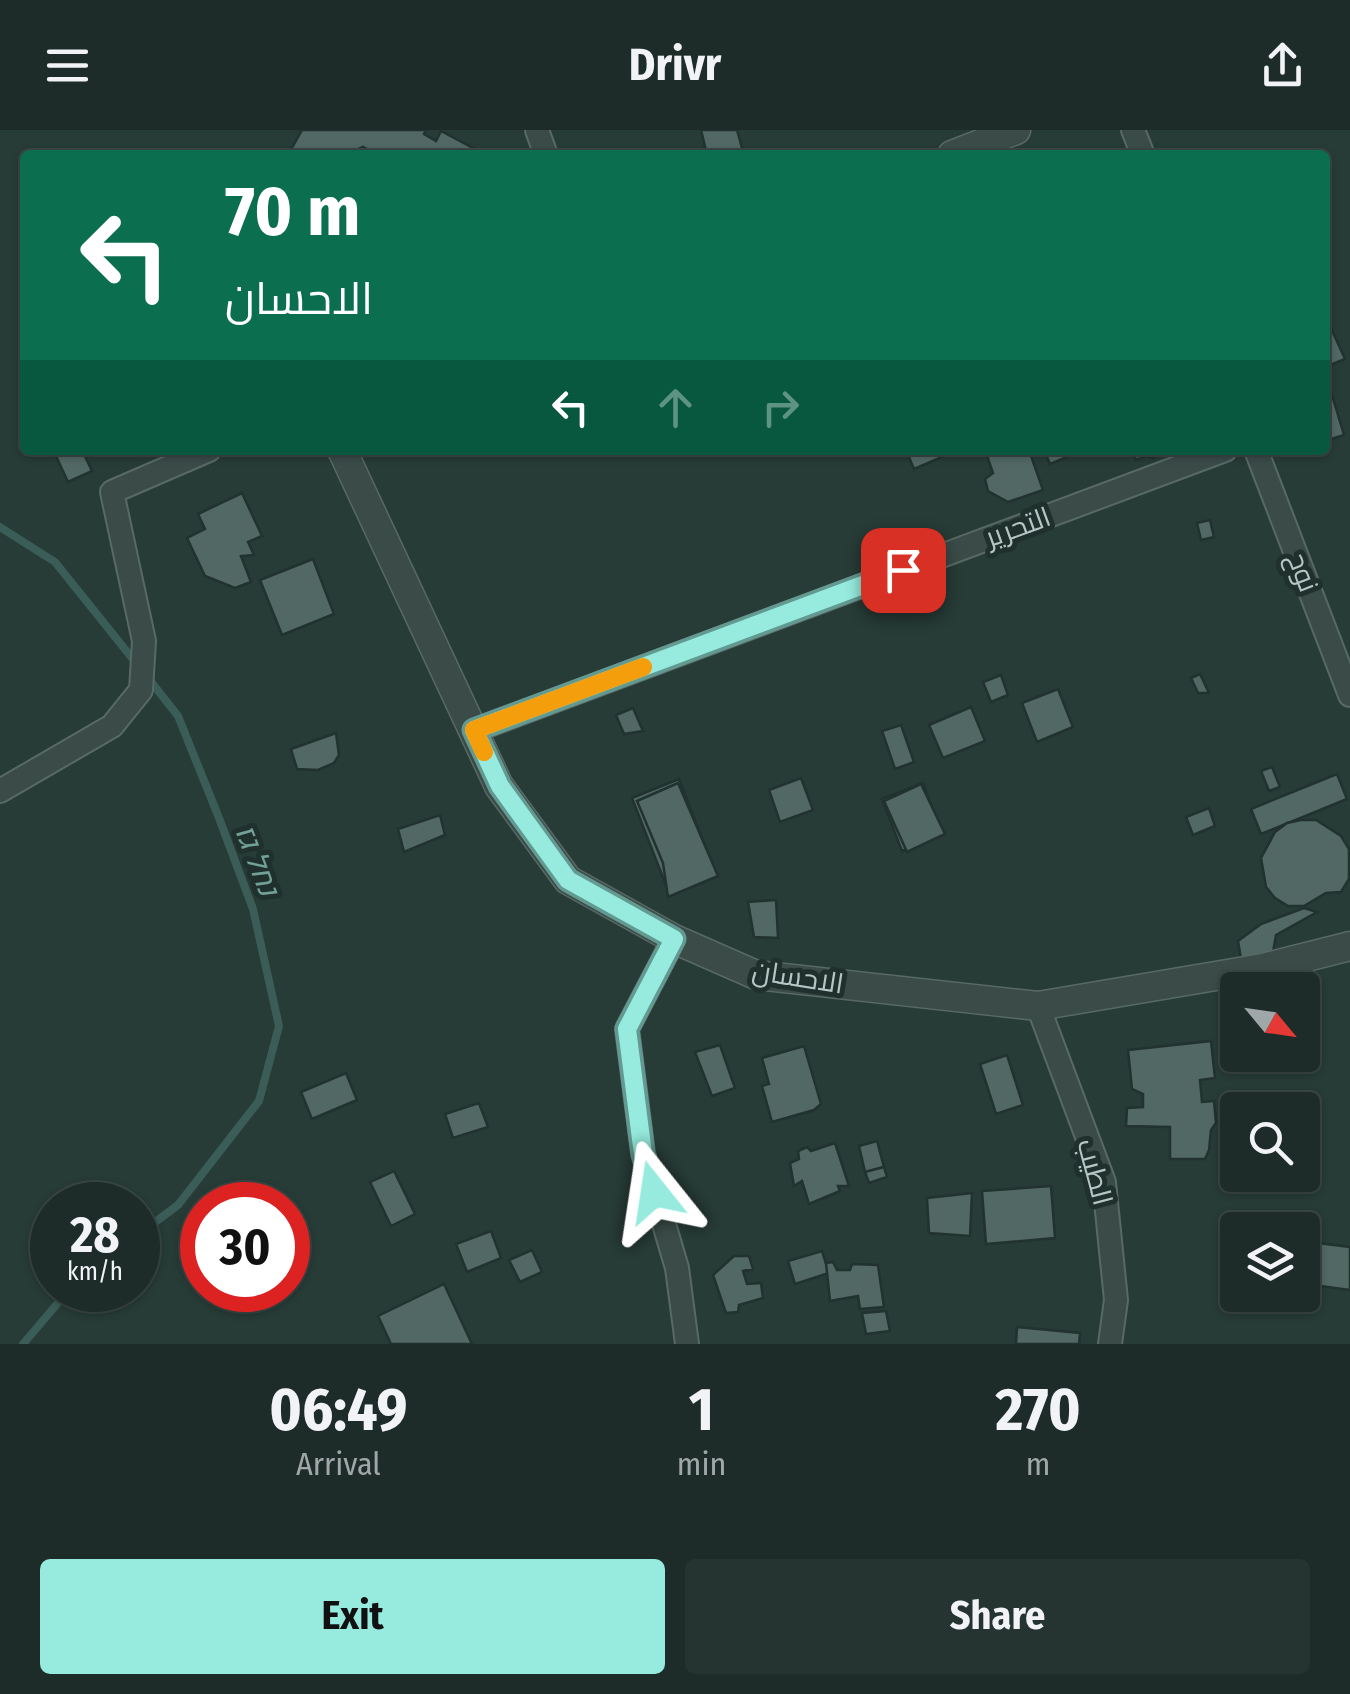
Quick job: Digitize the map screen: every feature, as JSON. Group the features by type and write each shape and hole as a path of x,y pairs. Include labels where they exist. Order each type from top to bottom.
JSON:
{"street":[{"path":"965,150 1016,130"},
{"path":"0,791 112,726 141,690 144,641 112,492 198,455"},
{"name":"الاحسان","path":"344,455 500,786 568,880 674,939 756,975 1038,1006 1262,968 1350,946"},
{"name":"التحرير","path":"474,730 1212,455"},
{"name":"نوح","path":"1258,455 1350,695"},
{"path":"674,939 627,1029 643,1154 677,1268 687,1344"},
{"name":"الطيب","path":"1038,1006 1104,1182 1116,1300 1110,1344"}],"building":[{"path":"302,130 426,130 424,134 436,141 441,131 477,150 363,147 291,150"},
{"path":"701,130 737,130 743,150 706,150"},
{"path":"1330,326 1345,359 1330,365"},
{"path":"1330,396 1344,435 1330,439"},
{"path":"84,455 92,471 68,482 56,456"},
{"path":"908,455 947,455 914,469"},
{"path":"987,455 1031,455 1043,490 1008,502 988,491 985,479 993,473"},
{"path":"1046,455 1072,455 1050,464"},
{"path":"242,493 262,536 248,542 254,555 241,556 251,582 235,588 205,576 187,538 205,529 198,514"},
{"path":"1210,520 1214,537 1201,540 1197,523"},
{"path":"313,559 334,614 282,635 260,580"},
{"path":"1200,674 1209,693 1198,693 1191,678"},
{"path":"1001,675 1008,695 991,702 983,682"},
{"path":"1058,689 1073,727 1037,742 1022,703"},
{"path":"971,707 985,741 943,758 929,725"},
{"path":"633,708 643,731 624,734 616,715"},
{"path":"901,725 914,762 895,769 882,731"},
{"path":"336,733 339,755 334,763 318,770 297,769 291,749"},
{"path":"1272,767 1280,787 1269,791 1261,771"},
{"path":"1337,774 1347,799 1261,834 1251,809"},
{"path":"801,778 813,810 780,822 769,790"},
{"path":"679,779 716,874 669,893 632,798"},
{"path":"678,783 718,876 668,897 663,863 637,801"},
{"path":"923,783 942,835 902,851 882,799"},
{"path":"921,784 945,834 907,852 884,801"},
{"path":"1209,808 1215,826 1193,835 1186,817"},
{"path":"440,815 445,835 404,852 398,829"},
{"path":"1316,820 1341,836 1349,849 1349,879 1341,892 1326,893 1304,906 1288,906 1266,887 1261,858 1275,832 1287,823"},
{"path":"776,900 778,938 754,937 748,902"},
{"path":"1304,908 1317,912 1276,935 1273,952 1241,959 1238,941 1261,924"},
{"path":"1211,1041 1215,1078 1200,1080 1202,1102 1214,1101 1216,1123 1211,1130 1209,1150 1205,1159 1170,1159 1170,1127 1126,1126 1127,1108 1143,1107 1143,1094 1132,1089 1128,1050"},
{"path":"720,1045 735,1088 712,1096 695,1052"},
{"path":"804,1046 821,1104 814,1110 772,1122 762,1086 769,1084 762,1058"},
{"path":"1007,1055 1023,1105 996,1114 980,1064"},
{"path":"346,1073 357,1100 312,1119 301,1092"},
{"path":"479,1103 488,1127 453,1138 445,1114"},
{"path":"877,1141 884,1167 865,1172 859,1146"},
{"path":"835,1143 849,1186 838,1186 840,1191 809,1204 802,1181 794,1186 790,1163 799,1159 798,1151 807,1147 811,1151"},
{"path":"884,1167 887,1177 869,1183 865,1172"},
{"path":"394,1171 415,1214 391,1226 370,1182"},
{"path":"1051,1186 1055,1238 986,1244 982,1191"},
{"path":"972,1193 970,1236 929,1233 927,1198"},
{"path":"491,1231 501,1258 467,1272 456,1244"},
{"path":"1320,1243 1350,1247 1350,1290 1320,1286"},
{"path":"532,1250 542,1272 520,1282 509,1260"},
{"path":"822,1251 829,1273 795,1284 788,1261"},
{"path":"734,1256 749,1256 753,1269 743,1271 747,1284 761,1283 763,1298 739,1305 738,1312 726,1313 713,1275"},
{"path":"833,1262 837,1270 850,1270 852,1264 878,1265 884,1307 860,1309 858,1296 830,1301 826,1263"},
{"path":"444,1284 472,1344 391,1344 378,1316"},
{"path":"886,1311 890,1331 866,1334 862,1313"},
{"path":"1017,1327 1080,1333 1079,1344 1016,1344"}],"waterway":[{"name":"נחל גז","path":"0,527 55,562 136,663"},
{"name":"נחל גז","path":"148,678 178,716 219,818 253,909 279,1026 259,1101 178,1205 160,1218"},
{"name":"נחל גז","path":"23,1344 50,1312"}],"slow traffic":[{"path":"484,752 474,730 643,667"}],"route":[{"path":"654,1192 643,1154 627,1029 674,939 568,880 500,786 474,730 903,570"}]}
